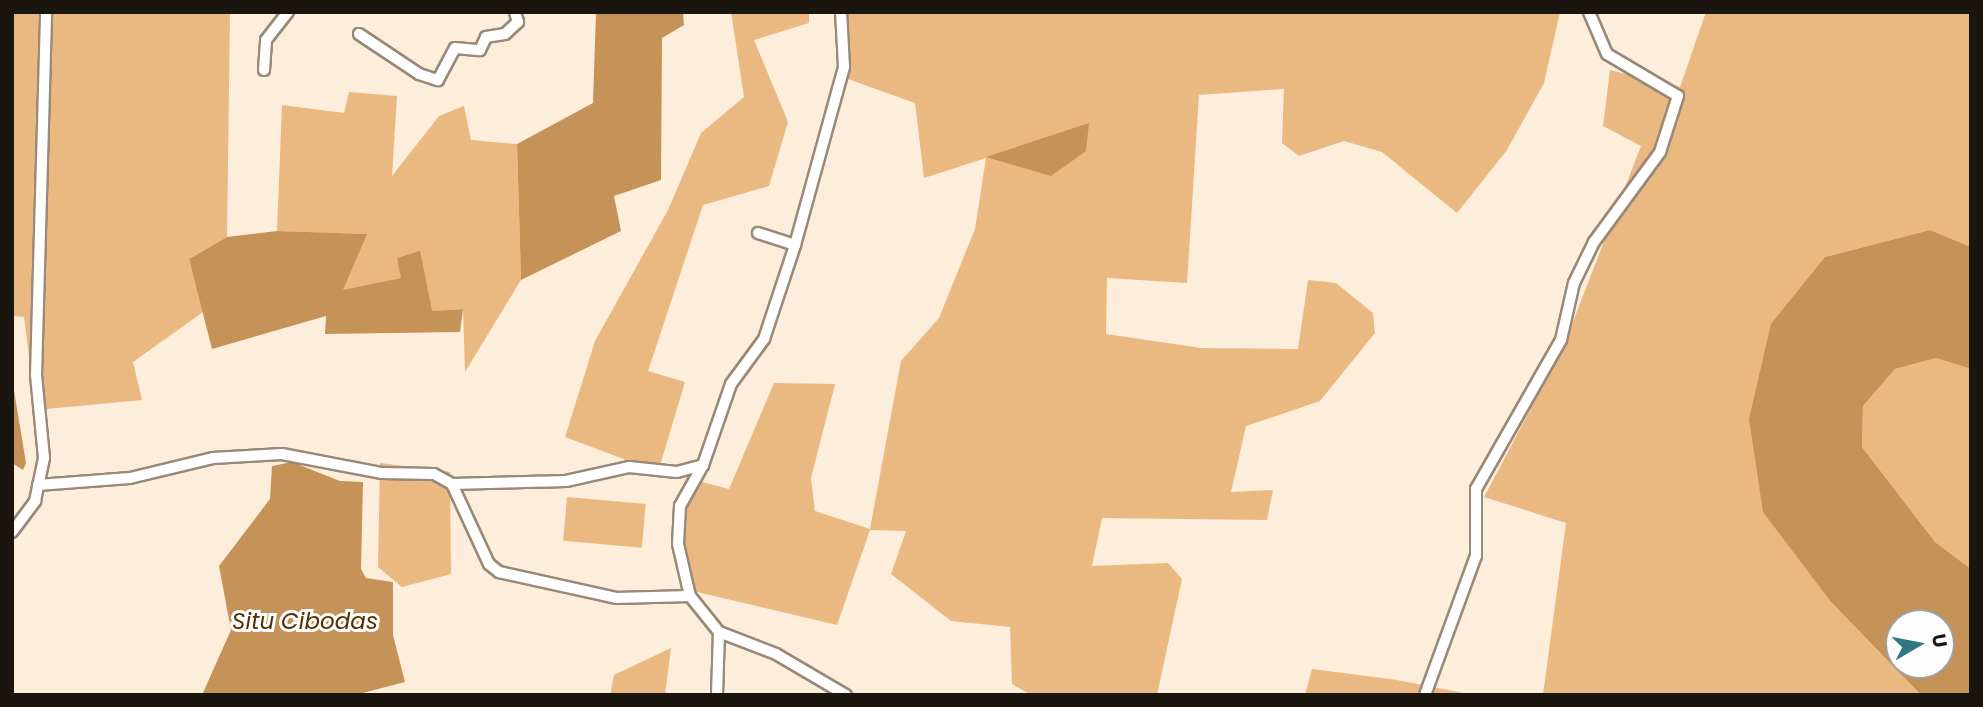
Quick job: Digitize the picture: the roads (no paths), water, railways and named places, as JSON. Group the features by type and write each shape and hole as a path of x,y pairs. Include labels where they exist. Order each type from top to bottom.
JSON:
{"street":[{"path":"12,532 38,485 44,458 36,375 47,12"},
{"path":"264,70 266,40 288,12"},
{"path":"359,33 419,74 438,80 455,48 480,50 485,37 505,34 518,22 515,12"},
{"path":"841,12 844,67 795,245 764,339 731,384 703,465 680,506 678,544 690,596 719,632 776,653 846,695"},
{"path":"1425,695 1476,556 1476,489 1561,340 1574,283 1594,242 1660,152 1678,96 1607,54 1589,12"},
{"path":"758,233 795,245"},
{"path":"38,485 130,478 213,458 282,454 382,473 435,474 452,484 566,481 629,467 677,472 703,465"},
{"path":"452,484 489,564 499,572 616,598 690,596"},
{"path":"717,695 719,632"}],"water":[{"path":"596,12 683,12 684,25 662,38 661,180 614,196 621,231 521,280 517,144 593,103"},
{"path":"1089,123 1086,151 1051,176 986,157"},
{"path":"1930,230 1971,247 1971,369 1936,358 1895,369 1863,406 1862,447 1935,542 1971,569 1971,695 1921,695 1906,679 1955,679 1955,609 1885,609 1885,658 1831,602 1763,512 1749,419 1771,324 1825,257"},
{"path":"277,231 367,234 343,290 401,278 397,258 420,251 432,311 463,309 460,332 325,334 326,316 212,349 189,259 227,237"},
{"path":"12,378 26,463 23,470 12,463"},
{"name":"Situ Cibodas","path":"292,462 340,481 363,482 361,569 366,578 393,582 393,635 405,682 355,695 202,695 231,630 219,566 270,499 272,466"}]}
